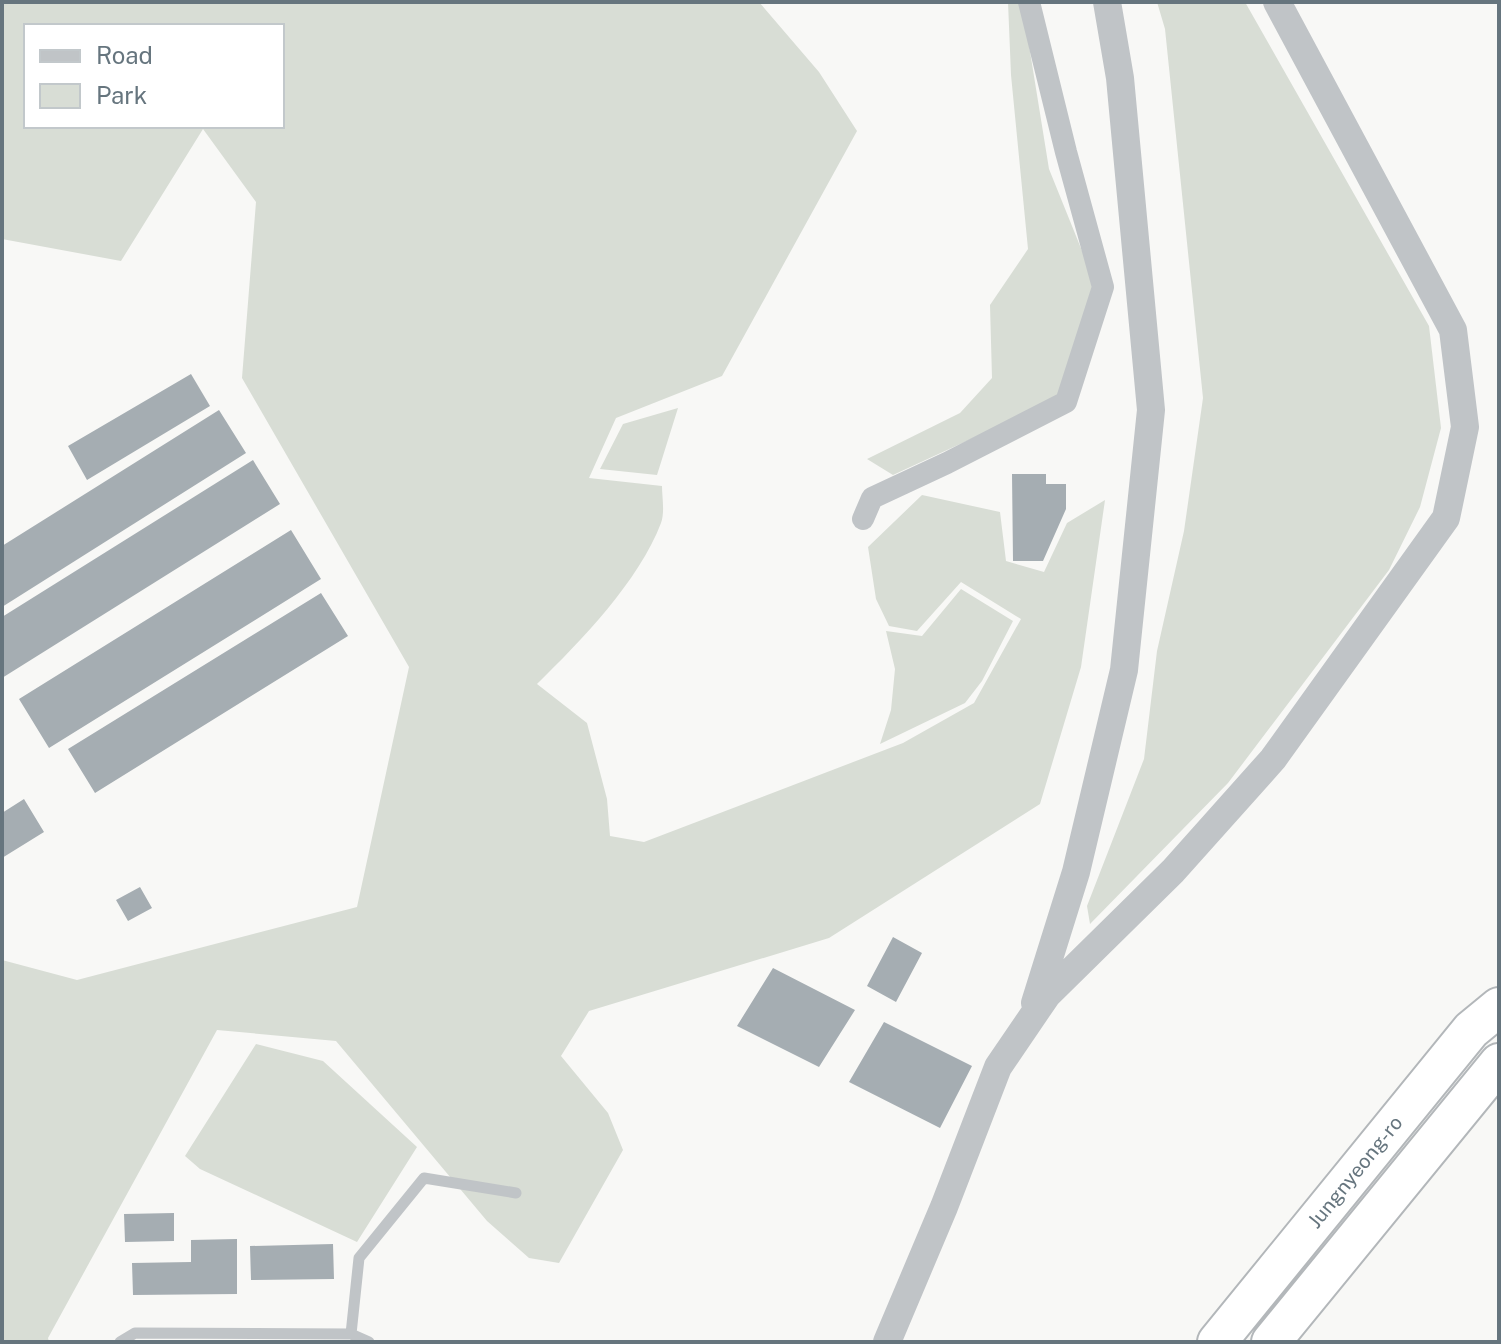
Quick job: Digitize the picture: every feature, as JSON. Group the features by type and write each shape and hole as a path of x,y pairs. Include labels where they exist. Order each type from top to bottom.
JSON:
{"highway":[{"name":"Jungnyeong-ro","path":"1217,1342 1471,1030 1499,1007"},
{"path":"1271,1342 1499,1063"}],"street":[{"path":"863,519 872,498 1066,402 1099,302 1103,287 1029,2"},
{"path":"1030,1020 1076,872 1124,670 1151,410 1120,78 1107,2"},
{"path":"887,1342 998,1067 1047,995 1173,871 1273,759 1446,518 1465,427 1453,330 1277,2"}],"lane":[{"path":"351,1334 359,1258 424,1178 516,1193"},
{"path":"120,1342 135,1333 351,1334 369,1342"}],"green space":[{"path":"2,2 759,2 819,72 857,131 722,376 616,418 589,478 662,486 661,523 639,567 590,629 537,684 587,723 607,799 610,836 644,842 903,743 974,703 1021,619 961,582 917,631 889,626 876,599 868,547 922,495 1000,512 1006,561 1044,572 1067,523 1105,500 1081,667 1040,804 829,938 589,1011 561,1056 608,1113 623,1150 559,1263 529,1258 487,1221 336,1041 217,1030 48,1338 49,1342 2,1342 2,960 77,980 357,907 409,667 242,378 256,202 203,129 121,261 2,239"},
{"path":"1008,2 1022,2 1049,169 1095,283 1060,398 893,475 867,459 960,413 992,378 990,305 1028,249 1011,75"},
{"path":"1157,2 1245,2 1429,326 1441,428 1420,507 1389,570 1228,783 1090,924 1087,906 1144,759 1157,651 1184,531 1203,398 1165,29"},
{"path":"678,408 657,475 600,469 623,424"},
{"path":"961,589 1013,621 982,681 965,703 880,744 891,710 895,669 886,631 922,636"},
{"path":"256,1044 323,1061 417,1147 357,1242 200,1169 185,1156"}],"building":[{"path":"191,374 210,406 87,480 68,446"},
{"path":"219,410 246,453 2,607 2,546"},
{"path":"253,460 280,504 2,678 2,617"},
{"path":"1012,474 1046,474 1046,484 1066,484 1066,509 1043,561 1013,561"},
{"path":"291,530 321,579 49,748 19,699"},
{"path":"321,593 348,636 95,793 68,749"},
{"path":"24,799 44,832 2,858 2,813"},
{"path":"140,887 152,908 128,921 116,900"},
{"path":"893,937 922,953 896,1002 867,986"},
{"path":"773,968 855,1010 819,1067 737,1026"},
{"path":"884,1022 972,1066 940,1128 849,1082"},
{"path":"174,1213 174,1241 125,1242 124,1214"},
{"path":"237,1239 237,1294 133,1295 132,1263 191,1262 191,1240"},
{"path":"333,1244 334,1279 251,1280 250,1246"}]}
